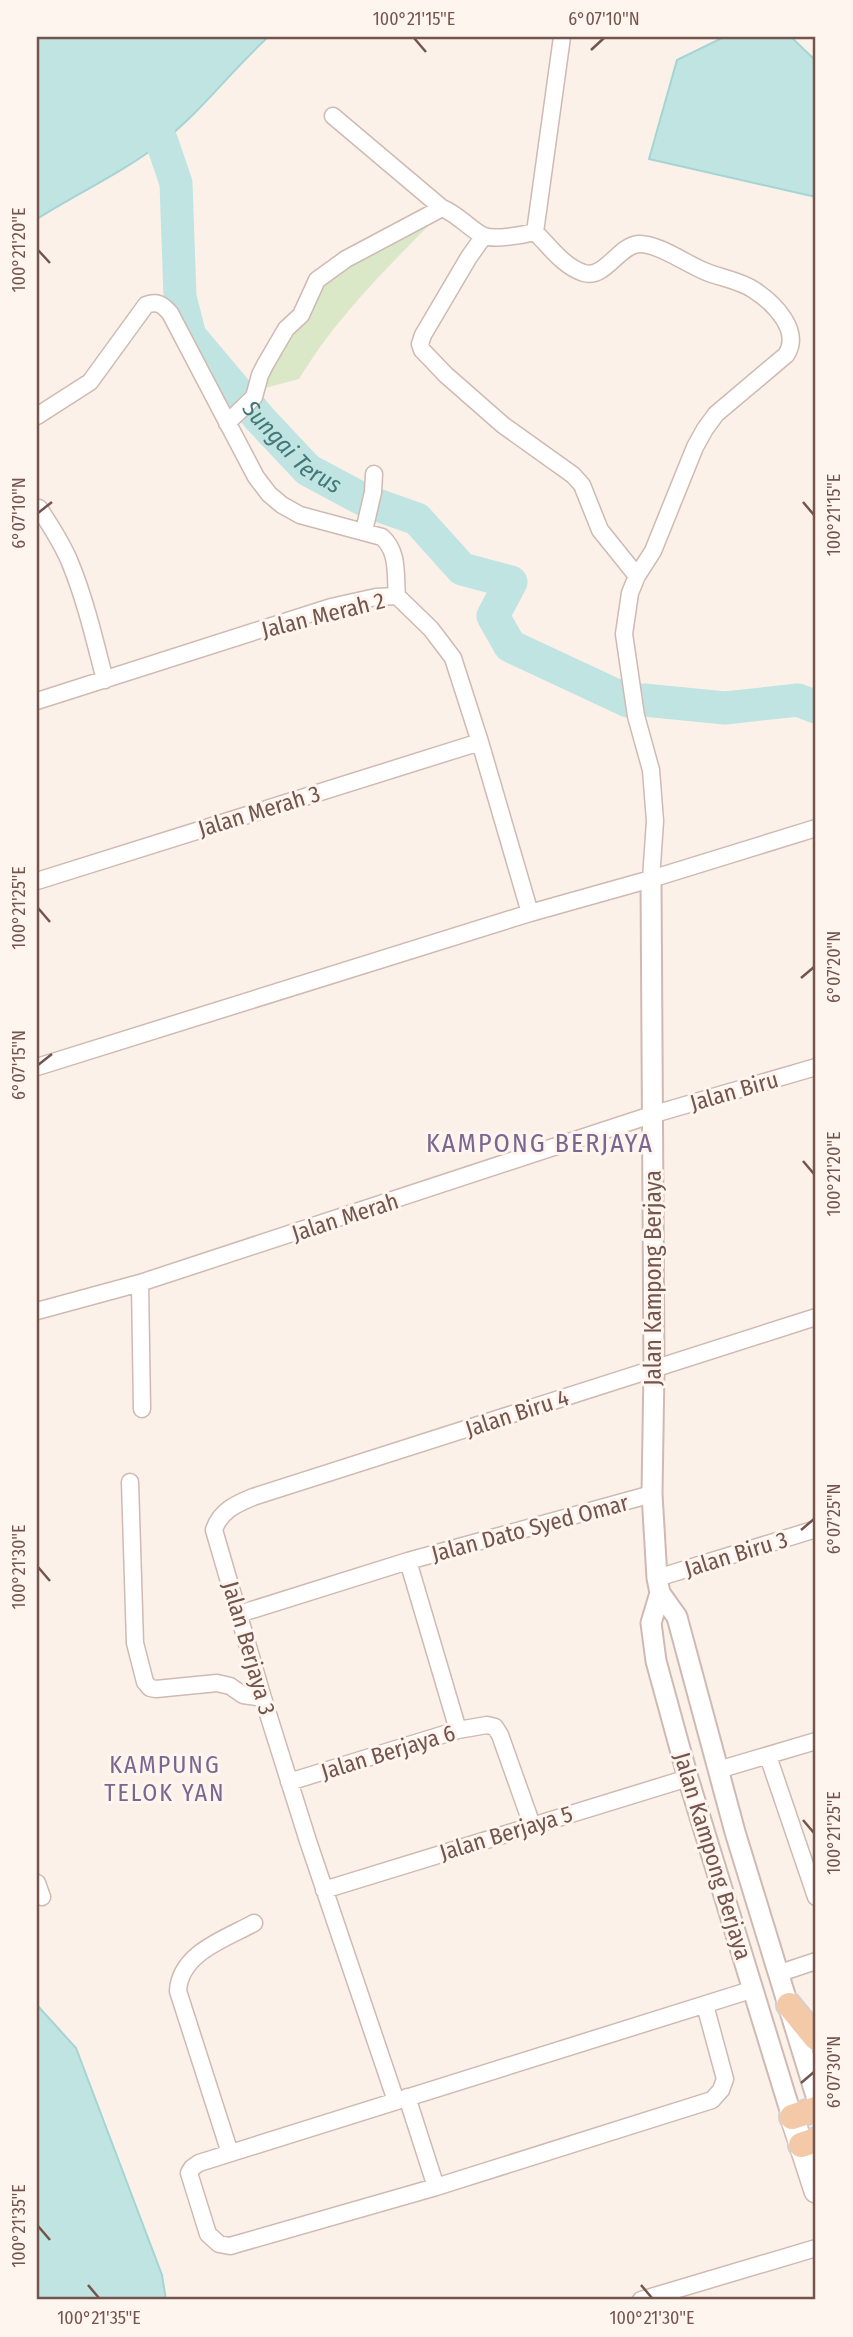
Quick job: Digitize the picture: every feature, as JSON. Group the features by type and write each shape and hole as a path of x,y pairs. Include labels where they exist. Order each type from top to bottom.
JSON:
{"main road":[{"path":"789,2004 816,2038"},
{"path":"816,2109 792,2117 808,2142 816,2192"}],"street":[{"path":"535,232 562,37"},
{"path":"332,116 442,208 453,212 484,236 515,236 535,232"},
{"path":"231,419 254,397 265,365 286,329 301,315 317,279 346,260 442,208"},
{"path":"535,232 566,263 589,274 630,247 639,244 650,246 705,272 755,290 786,321 791,331 791,348 786,355 723,407 705,429 695,447 653,551 637,576 627,604 624,634 636,716 651,770 655,821 650,879"},
{"path":"484,236 428,324 421,344 422,350 503,425 573,475 582,485 600,530 637,576"},
{"path":"37,416 90,382 146,305 155,302 170,313 231,419 256,477 282,505 300,515 365,524 383,537 391,545 394,555 397,596"},
{"path":"365,524 373,492 373,474"},
{"path":"39,508 71,563 105,680"},
{"name":"Jalan Merah 2","path":"37,701 331,607 376,597 397,596 431,629 453,658 530,912"},
{"name":"Jalan Merah 3","path":"37,881 480,742"},
{"path":"37,1067 530,912 650,879 816,828"},
{"name":"Jalan Kampong Berjaya","path":"650,879 654,1369 652,1494 658,1586 651,1623 656,1661 688,1778 792,2117"},
{"name":"Jalan Biru","path":"651,1115 816,1067"},
{"name":"Jalan Merah","path":"37,1311 140,1283 651,1115"},
{"path":"140,1283 142,1409"},
{"name":"Jalan Biru 4","path":"222,1515 253,1497 816,1317"},
{"path":"130,1482 135,1643 145,1682 150,1688 156,1689 216,1683 229,1686 243,1695 263,1698"},
{"name":"Jalan Dato Syed Omar","path":"239,1614 408,1561 652,1494"},
{"name":"Jalan Berjaya 3","path":"222,1515 214,1530 289,1782 324,1890 436,2187"},
{"name":"Jalan Biru 3","path":"658,1586 816,1529"},
{"path":"408,1561 458,1730"},
{"name":"Jalan Kampong Berjaya","path":"658,1586 677,1617 718,1770 816,2096"},
{"name":"Jalan Berjaya 6","path":"289,1782 458,1730 487,1725 495,1727 500,1735 532,1825"},
{"path":"688,1778 816,1741"},
{"path":"768,1756 811,1861 816,1897"},
{"name":"Jalan Berjaya 5","path":"324,1890 688,1778"},
{"path":"230,2153 178,1991 179,1978 197,1955 254,1923"},
{"path":"780,1973 816,1962"},
{"path":"705,2004 725,2079 721,2090 712,2100 436,2187 230,2246 219,2244 208,2234 189,2173 199,2164 401,2099 705,2004 754,1989"},
{"path":"642,2300 816,2249"}],"green space":[{"path":"434,220 379,276 328,336 299,379 265,388 263,376 321,284 357,259"}],"water":[{"path":"37,37 268,37 161,143 37,219"},
{"path":"724,37 791,37 816,61 816,197 649,159 677,60"},
{"path":"37,2005 76,2048 162,2275 166,2300 37,2300"}],"waterway":[{"name":"Sungai Terus","path":"109,37 162,142 176,183 180,297 190,336 260,419 308,470 366,501 417,519 462,569 511,582 493,616 510,646 628,701"},
{"name":"Sungai Terus","path":"644,700 725,708 798,700 816,707"}],"district":[{"name":"KAMPONG BERJAYA","path":"540,1143"},
{"name":"KAMPUNG TELOK YAN","path":"165,1779"}]}
